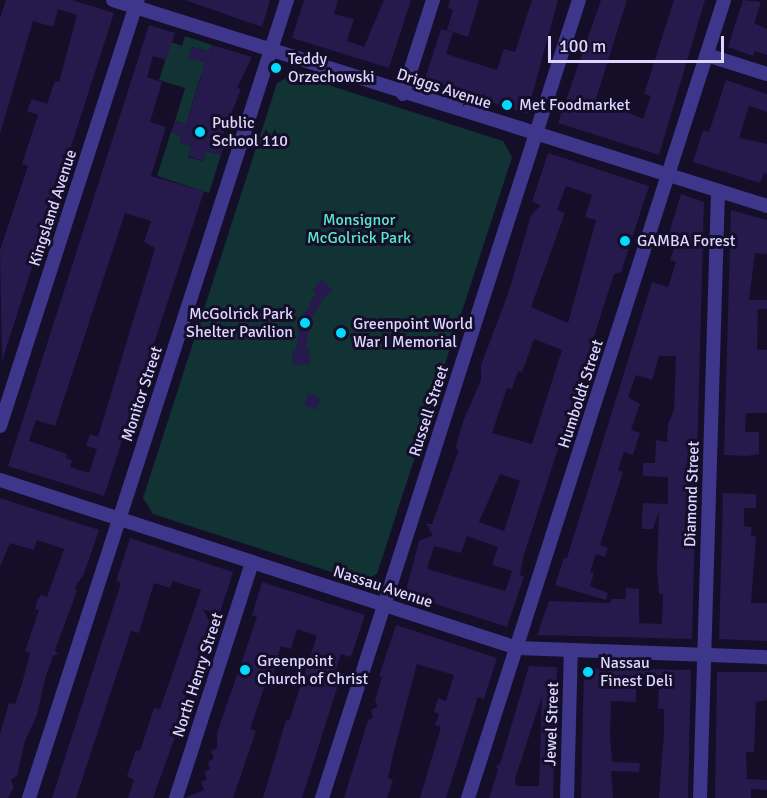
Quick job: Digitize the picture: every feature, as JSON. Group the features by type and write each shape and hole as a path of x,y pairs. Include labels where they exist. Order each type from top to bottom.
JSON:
{"street":[{"name":"Driggs Avenue","path":"113,0 137,4 270,51 403,94 767,206"},
{"name":"Monitor Street","path":"29,798 286,0"},
{"path":"403,94 433,0"},
{"name":"Russell Street","path":"322,798 579,0"},
{"name":"Humboldt Street","path":"468,798 724,0"},
{"name":"Kingsland Avenue","path":"0,426 137,4"},
{"path":"706,55 767,74"},
{"name":"Diamond Street","path":"700,798 718,192"},
{"name":"Nassau Avenue","path":"0,480 517,648 767,657"},
{"name":"North Henry Street","path":"176,798 252,562"},
{"name":"Jewel Street","path":"567,798 571,650"}],"green space":[{"path":"185,36 212,45 209,52 192,47 189,58 210,64 200,78 186,124 175,121 185,88 159,80 171,42 182,46"},
{"name":"Monsignor McGolrick Park","path":"294,74 503,141 512,157 377,574 362,582 153,514 143,498 277,83"},
{"path":"171,132 182,136 180,142 191,146 188,157 203,161 206,151 221,155 209,193 157,176"}],"building":[{"path":"6,0 72,0 114,13 2,361 0,250 28,166 22,164 38,115 27,111 32,99 47,104 55,81 59,82 77,15 58,9 53,27 33,21 0,134 0,18"},
{"path":"185,0 270,0 262,27"},
{"path":"304,0 338,0 334,14 354,19 347,41 364,47 384,0 411,0 389,68 292,38"},
{"path":"450,0 479,0 468,37 447,30 453,10 448,8"},
{"path":"532,0 558,0 527,114 425,79 441,29 453,32 446,54 497,70 504,49 515,52"},
{"path":"601,0 627,0 596,99 643,119 651,96 644,94 674,0 705,0 659,155 558,123"},
{"path":"743,0 761,2 754,23 767,29 767,55 755,51 753,56 728,47"},
{"path":"149,25 175,33 166,60 153,56 147,77 162,82 150,122 166,127 151,176 204,191 104,496 8,466","holes":["125,213 151,221 144,242 155,248 98,437 90,434 86,446 97,449 89,473 70,467 72,460 66,458 67,454 29,441 36,420 55,426"]},
{"path":"212,45 252,57 237,88 241,89 221,140 225,142 221,155 206,151 203,161 188,156 191,146 180,143 181,135 171,132 175,121 186,124 205,63 188,58 192,47 209,52"},
{"path":"726,80 767,94 767,112 749,106 739,138 767,144 767,174 764,173 760,183 693,162 703,130 709,132"},
{"path":"548,153 649,186 621,272 614,274 523,558 520,575 524,577 507,627 405,594 419,541 433,535 426,524 432,524 458,452 456,447 462,424 481,380 481,365 509,291 531,215 541,205 532,202","holes":["566,186 592,195 585,217 596,220 568,323 531,307 565,213 557,210","534,339 562,350 532,444 492,433 507,388 512,389 518,371 522,372","500,474 520,481 504,531 479,522","467,536 498,547 492,565 512,571 505,591 427,569 434,546 461,553"]},
{"path":"681,194 704,202 692,639 537,635 549,601 611,603 611,599 626,599 626,588 639,589 639,623 662,624 663,594 659,594 657,570 659,511 653,529 642,529 642,516 643,503 668,504 668,477 643,476 643,463 655,463 656,440 667,442 668,424 674,410 676,356 659,356 652,380 636,375 628,397 640,404 631,430 640,433 633,455 624,452 618,470 623,472 600,545 608,548 605,557 596,554 590,572 594,573 590,586 608,593 606,600 555,585 564,558 567,558 652,282 668,287 676,262 670,260 675,246 666,243"},
{"path":"731,210 767,220 767,254 755,253 749,300 767,300 767,309 758,309 757,350 767,350 767,413 746,413 745,432 759,432 759,454 747,456 724,455"},
{"name":"McGolrick Park Shelter Pavilion","path":"321,280 333,290 323,299 310,321 306,349 309,349 310,364 293,365 292,351 296,350 300,321 316,293 312,290"},
{"path":"308,394 320,398 317,409 304,405"},
{"path":"723,493 756,494 756,508 744,508 744,526 752,527 751,536 756,536 751,603 767,603 767,641 719,639"},
{"path":"0,498 99,530 84,574 75,587 77,591 55,650 58,654 53,656 45,679 37,715 25,741 17,776 11,780 14,787 8,798 0,798 0,734 9,703 15,704 22,684 30,653 25,651 39,610 35,609 38,599 41,595 47,597 64,549 37,540 34,550 10,543 0,567"},
{"path":"130,538 233,572 230,582 219,615 203,609 212,627 206,631 208,636 203,641 200,664 194,668 197,673 192,678 191,691 185,696 188,701 182,705 185,710 153,798 128,798 134,780 127,776 136,750 140,751 154,708 160,709 201,590 173,581 170,588 154,583 139,633 131,631 76,798 52,798 121,583 116,581"},
{"path":"262,582 365,615 351,657 341,654 334,676 340,679 302,798 263,798 286,720 289,721 317,636 297,629 291,649 281,646 274,668 274,677 279,678 276,688 265,685 250,729 256,731 233,798 185,798 204,790 201,782 207,779 204,772 210,769 208,762 214,758 211,751 217,748 217,733 257,617 252,615"},
{"path":"396,625 497,658 484,699 478,697 446,798 420,798 441,727 435,725 439,714 434,712 438,698 446,701 454,675 417,664 394,751 388,778 393,780 387,798 344,798 368,720 373,718 371,710 378,706 375,701 382,677 379,676"},
{"path":"529,666 557,667 553,798 489,798 498,770 496,766 500,764","holes":["542,696 539,786 516,786 515,779"]},
{"path":"584,668 691,670 688,798 659,798 664,709 658,709 659,683 636,683 636,702 611,701 610,735 612,762 640,763 639,772 611,771 613,798 581,798"},
{"path":"717,672 767,672 767,700 756,702 754,752 746,752 747,779 767,780 767,790 751,789 751,798 715,798"}],"place":[{"name":"Teddy Orzechowski","path":"276,68"},
{"name":"Met Foodmarket","path":"507,105"},
{"name":"Public School 110","path":"200,132"},
{"name":"GAMBA Forest","path":"625,241"},
{"name":"McGolrick Park Shelter Pavilion","path":"305,323"},
{"name":"Greenpoint World War I Memorial","path":"341,333"},
{"name":"Greenpoint Church of Christ","path":"245,670"},
{"name":"Nassau Finest Deli","path":"588,672"}]}
